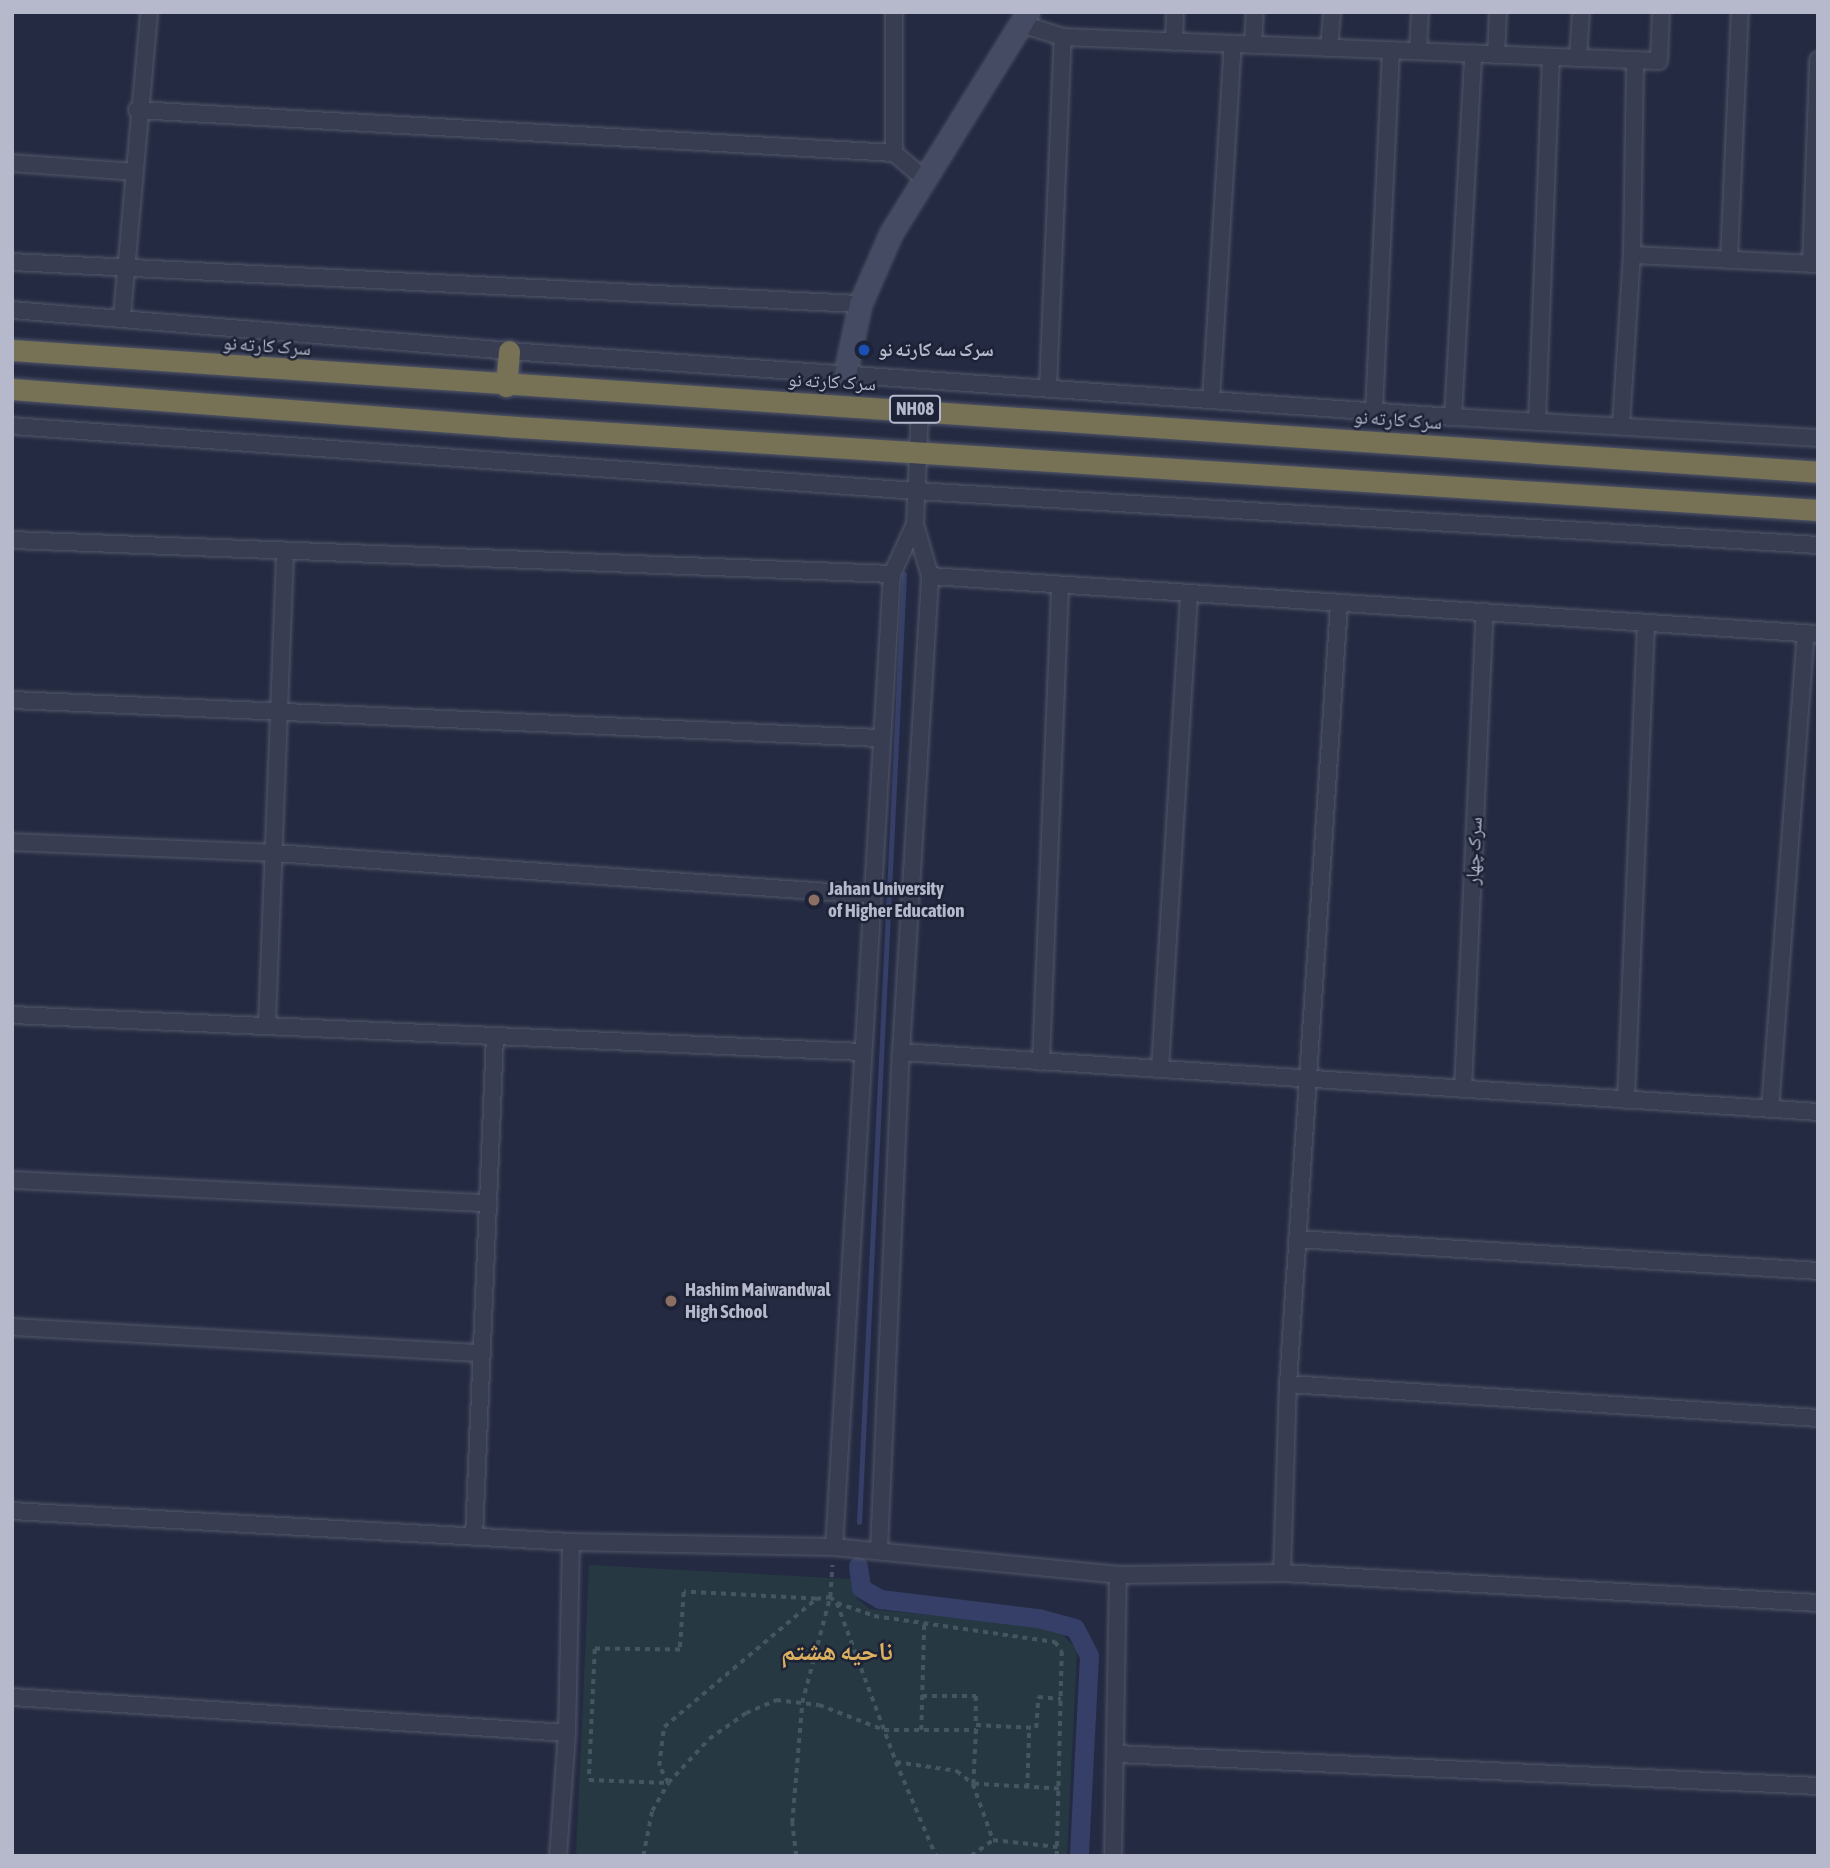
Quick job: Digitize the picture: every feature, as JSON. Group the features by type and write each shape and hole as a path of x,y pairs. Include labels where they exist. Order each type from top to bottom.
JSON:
{"highway":[{"name":"سرک کارته نو","path":"12,350 506,386 920,410 1818,472"},
{"path":"506,386 509,351"},
{"name":"NH08","path":"12,389 503,426 1818,510"}],"street":[{"path":"122,316 135,172 137,110 149,12"},
{"path":"894,12 894,153"},
{"path":"1174,42 1175,12"},
{"path":"1253,45 1255,12"},
{"path":"1329,48 1332,12"},
{"path":"1418,51 1420,12"},
{"path":"1496,55 1498,12"},
{"path":"1578,58 1581,12"},
{"path":"845,374 860,304 891,233 1025,18 1063,37 1659,61 1661,12"},
{"path":"1729,260 1740,12"},
{"path":"1048,388 1063,37"},
{"path":"1211,400 1233,44"},
{"path":"1374,411 1391,50"},
{"path":"1453,417 1473,54"},
{"path":"1537,422 1550,57"},
{"path":"1621,424 1632,255 1635,60"},
{"path":"1632,255 1814,264 1818,60"},
{"path":"137,110 894,153 925,179"},
{"path":"12,163 135,172"},
{"path":"12,262 860,304"},
{"path":"12,310 122,316 509,351 1453,417 1621,424 1818,438"},
{"path":"879,1550 901,1052 930,576 915,524 920,410"},
{"path":"12,426 917,491 1818,545"},
{"path":"834,1548 880,738 892,574 915,524"},
{"path":"12,540 285,553 892,574"},
{"path":"267,1024 285,553"},
{"path":"930,576 1812,633 1770,1109"},
{"path":"1041,1062 1060,585"},
{"path":"1160,1069 1189,593"},
{"path":"1282,1573 1288,1384 1339,603"},
{"name":"سرک چهار","path":"1463,1089 1485,612"},
{"path":"1626,1100 1646,623"},
{"path":"12,700 880,738"},
{"path":"12,842 274,853 872,895"},
{"path":"12,1015 267,1024 495,1040 862,1052"},
{"path":"474,1537 495,1040"},
{"path":"901,1052 1818,1112"},
{"path":"12,1180 488,1203"},
{"path":"1297,1239 1818,1271"},
{"path":"12,1327 482,1353"},
{"path":"1288,1384 1818,1418"},
{"path":"12,1511 571,1542 879,1550 1118,1575 1282,1573 1818,1603"},
{"path":"558,1856 567,1733 571,1542"},
{"path":"1113,1856 1117,1754 1118,1575"},
{"path":"12,1697 567,1733"},
{"path":"1117,1754 1818,1786"}],"path":[{"path":"796,1856 792,1824 802,1703 830,1597 834,1548"},
{"path":"668,1783 589,1780 595,1649 680,1650 684,1592 816,1599 830,1597"},
{"path":"830,1597 837,1604 896,1762 936,1856"},
{"path":"668,1783 659,1766 664,1727 816,1599"},
{"path":"837,1604 874,1616 1055,1642 1062,1651 1057,1856"},
{"path":"921,1730 924,1624"},
{"path":"922,1696 976,1696 973,1784 993,1840"},
{"path":"643,1856 652,1811 668,1783 709,1740 746,1713 776,1700 802,1703 884,1730 921,1730 1036,1728 1038,1697 1061,1699"},
{"path":"1027,1788 1029,1728"},
{"path":"896,1762 957,1771 973,1784 1059,1790"},
{"path":"971,1856 993,1840 1058,1847"}],"shaded area":[{"path":"589,1565 853,1579 856,1598 870,1609 1055,1628 1077,1649 1067,1856 576,1856"}],"waterway":[{"path":"859,1522 904,574"},
{"path":"858,1566 861,1588 880,1599 1038,1618 1075,1628 1089,1656 1079,1856"}],"place":[{"name":"سرک سه کارته نو","path":"864,350"},
{"name":"Jahan University of Higher Education","path":"814,900"},
{"name":"Hashim Maiwandwal High School","path":"671,1301"}],"district":[{"name":"ناحیه هشتم","path":"837,1652"}]}
